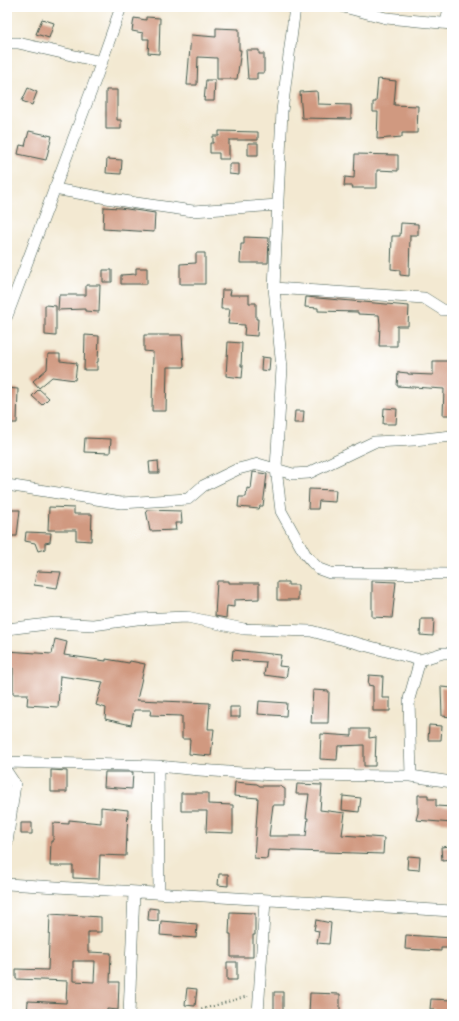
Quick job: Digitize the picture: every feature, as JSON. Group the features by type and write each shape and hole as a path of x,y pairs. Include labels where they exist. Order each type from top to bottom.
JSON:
{"street":[{"path":"7,316 102,62 121,7"},
{"path":"295,7 282,111 274,288 282,368 276,468 281,511 305,554 319,569 330,573 342,574 452,574"},
{"path":"344,7 386,18 449,24 449,7"},
{"path":"7,43 18,43 102,62"},
{"path":"54,189 192,211 278,205"},
{"path":"274,288 424,298 443,310 452,310"},
{"path":"7,485 121,503 188,500 203,486 238,469 258,464 293,474 309,473 374,442 452,436"},
{"path":"7,629 55,623 93,625 137,619 187,617 244,629 311,631 420,660 443,653 452,653"},
{"path":"411,776 409,699 420,660"},
{"path":"7,762 158,766 273,775 411,776 452,782"},
{"path":"158,766 159,893"},
{"path":"7,772 15,784 7,844"},
{"path":"7,884 452,911"},
{"path":"129,1014 134,892"},
{"path":"258,1014 264,900"}],"path":[{"path":"186,1014 259,994"}],"building":[{"path":"146,17 160,18 159,54 148,53 149,39 143,39 143,33 132,31 134,18 146,20"},
{"path":"42,19 54,23 49,38 36,34"},
{"path":"216,28 239,29 239,50 241,50 237,79 217,79 217,58 198,57 197,85 187,85 191,35 216,37"},
{"path":"246,50 259,50 259,54 264,54 264,73 257,73 257,79 248,79"},
{"path":"378,79 396,81 394,105 418,106 417,133 402,133 402,137 377,139 378,112 373,112 373,102 376,102"},
{"path":"206,80 215,80 214,101 204,101"},
{"path":"28,88 37,92 32,105 22,101"},
{"path":"106,90 117,90 117,120 121,120 121,129 106,129"},
{"path":"317,91 318,104 351,105 351,119 302,118 300,92"},
{"path":"29,131 52,136 46,160 18,154 20,145 25,146"},
{"path":"219,131 258,132 258,140 229,140 229,159 219,159 219,153 210,153 210,143 213,143 213,136 219,136"},
{"path":"248,143 258,143 258,155 248,155"},
{"path":"355,154 398,155 398,171 377,170 377,188 352,188 353,186 344,186 345,177 354,178"},
{"path":"107,159 122,160 121,174 106,173"},
{"path":"229,164 239,164 239,175 229,174"},
{"path":"104,207 155,213 154,232 103,229"},
{"path":"401,223 418,224 418,235 410,235 409,276 400,275 400,270 391,269 392,236 400,236"},
{"path":"244,237 269,238 268,263 240,263 241,244 244,244"},
{"path":"196,253 205,253 205,284 180,284 180,264 196,263"},
{"path":"136,268 147,268 147,284 121,284 121,275 136,274"},
{"path":"103,270 112,270 112,282 103,282"},
{"path":"86,285 100,285 99,312 85,311 85,309 58,310 59,295 86,295"},
{"path":"222,290 231,290 230,295 249,295 249,303 256,303 256,319 258,319 257,336 244,335 245,325 228,324 230,309 221,309"},
{"path":"306,297 409,306 408,326 397,326 397,346 379,346 379,315 358,314 358,312 318,311 318,308 305,307"},
{"path":"45,305 56,306 56,336 45,335"},
{"path":"85,335 99,336 97,370 84,370"},
{"path":"144,335 182,335 184,367 167,367 166,411 152,411 153,352 144,351"},
{"path":"228,342 242,343 242,378 226,376"},
{"path":"48,354 60,354 60,361 77,363 75,380 52,377 39,388 33,381 47,369"},
{"path":"262,357 270,358 269,371 261,370"},
{"path":"433,361 452,361 452,415 443,415 444,389 397,386 398,372 433,375"},
{"path":"7,388 18,389 17,423 7,423"},
{"path":"39,389 49,398 42,405 32,396"},
{"path":"384,408 397,409 396,424 383,424"},
{"path":"295,411 304,411 303,423 294,423"},
{"path":"85,438 111,439 110,453 84,452"},
{"path":"158,461 159,473 150,473 149,462"},
{"path":"253,472 267,474 263,506 260,506 259,509 238,507 239,497 246,497 247,488 251,489"},
{"path":"309,489 336,490 335,502 319,501 318,509 308,509"},
{"path":"49,507 74,508 74,514 92,514 91,541 76,540 76,530 48,530"},
{"path":"11,510 20,510 17,536 10,536"},
{"path":"146,510 181,511 182,523 175,523 176,530 150,531"},
{"path":"26,532 51,533 50,542 45,543 45,549 38,551 35,543 25,541"},
{"path":"37,571 61,572 57,588 34,585"},
{"path":"217,581 229,581 229,583 259,583 259,599 234,600 234,607 227,606 226,618 215,616"},
{"path":"372,581 396,582 392,618 372,617"},
{"path":"277,582 288,582 288,585 298,585 298,600 277,600"},
{"path":"421,619 434,619 433,636 420,635"},
{"path":"55,639 67,642 64,655 106,661 106,659 129,663 130,661 145,664 137,700 210,703 208,729 214,729 211,756 189,754 190,739 182,739 182,716 150,715 151,710 134,710 131,725 105,719 106,708 96,705 103,682 60,676 58,707 27,705 28,694 13,694 13,668 7,667 7,651 52,654"},
{"path":"233,650 281,655 279,666 288,667 286,678 264,675 266,662 232,660"},
{"path":"369,675 383,676 382,698 390,698 390,711 373,711 373,686 368,685"},
{"path":"441,687 452,688 452,717 442,716"},
{"path":"313,690 329,691 328,723 311,723"},
{"path":"259,701 287,703 286,716 258,714"},
{"path":"230,707 240,707 240,717 230,717"},
{"path":"429,725 442,726 441,740 428,740"},
{"path":"352,729 369,729 369,738 376,737 375,766 364,766 364,745 338,746 337,760 320,759 321,734 352,736"},
{"path":"51,770 67,771 67,792 51,792"},
{"path":"105,772 133,772 132,789 104,787"},
{"path":"235,782 257,784 260,786 280,786 285,789 285,805 273,805 269,836 306,836 308,818 306,818 309,794 296,794 297,784 322,785 320,810 345,813 342,835 384,838 383,854 268,850 267,859 254,858 258,798 234,796"},
{"path":"181,793 208,793 208,804 233,805 233,833 206,832 207,811 181,811"},
{"path":"418,795 428,795 428,799 436,799 436,806 452,807 452,823 416,820 418,813"},
{"path":"343,796 361,798 359,812 342,810"},
{"path":"101,807 128,810 126,856 100,855 99,879 73,878 73,866 50,866 51,841 53,841 53,823 69,824 69,820 101,823"},
{"path":"21,823 32,823 32,834 21,834"},
{"path":"451,846 452,859 442,860 441,847"},
{"path":"408,856 420,857 419,870 407,869"},
{"path":"219,874 228,874 228,886 218,885"},
{"path":"149,908 158,909 158,921 148,920"},
{"path":"230,912 255,913 253,957 231,957 231,934 229,934"},
{"path":"50,914 101,917 101,932 88,932 88,952 111,953 110,982 119,982 118,1010 107,1009 107,1014 27,1014 28,1001 66,1003 67,981 16,979 16,969 48,970","holes":["73,961 95,961 94,982 73,981"]},
{"path":"316,920 331,923 329,944 317,943 319,931 314,930"},
{"path":"161,921 197,924 196,938 160,935"},
{"path":"406,935 452,938 452,948 441,948 441,951 405,949"},
{"path":"227,962 237,962 237,980 227,980"},
{"path":"187,988 197,989 195,1006 185,1005"},
{"path":"274,992 283,992 283,1014 274,1014"},
{"path":"310,993 340,994 340,1014 309,1014"},
{"path":"431,999 452,1000 452,1014 435,1014 435,1009 430,1009"}]}
